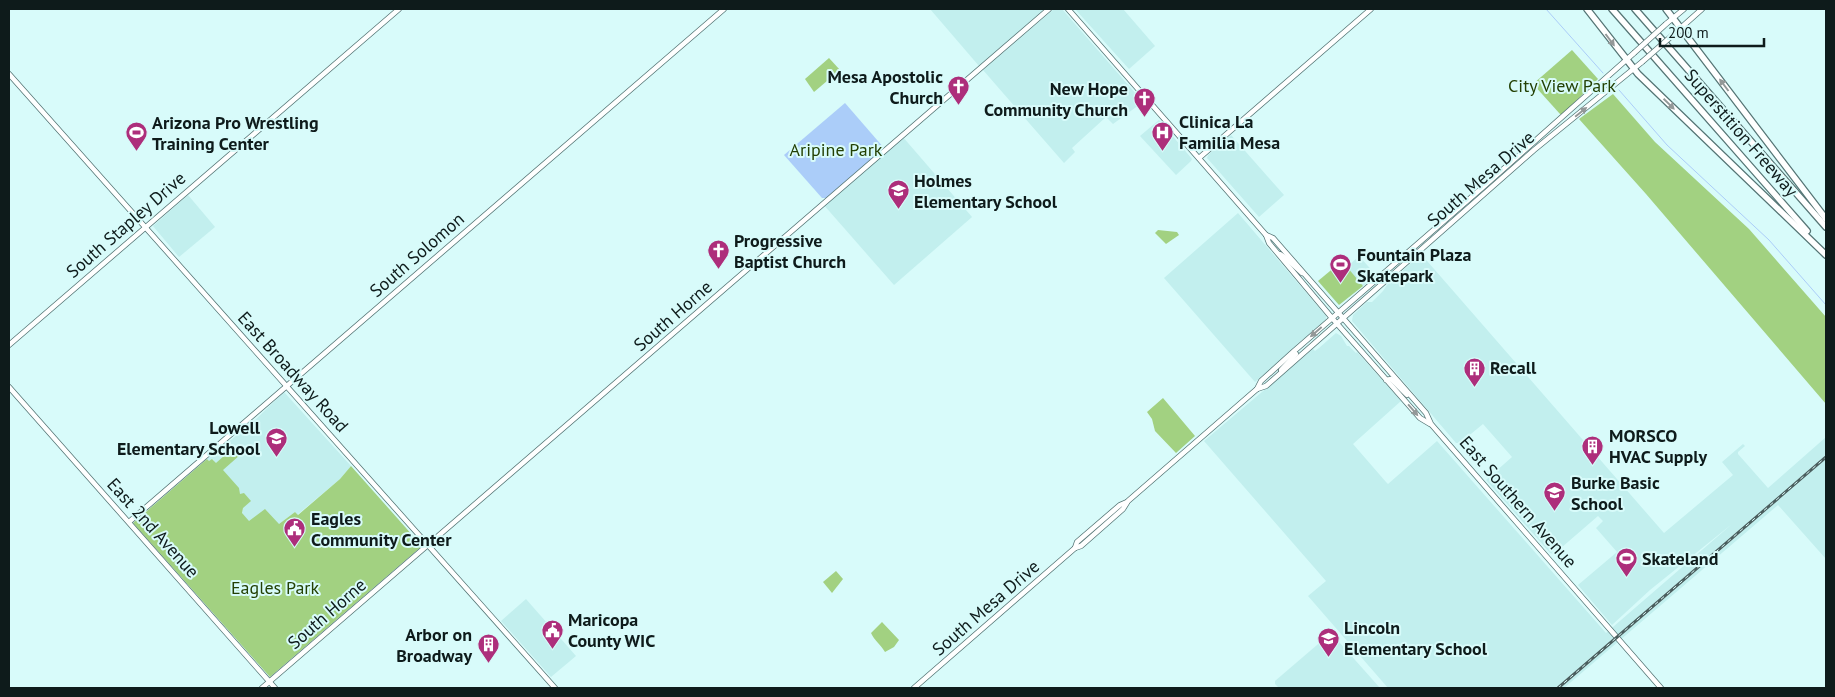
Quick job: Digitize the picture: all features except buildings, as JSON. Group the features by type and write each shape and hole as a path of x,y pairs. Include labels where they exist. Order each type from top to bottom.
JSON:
{"highway":[{"path":"1587,9 1634,70 1826,254"},
{"name":"Superstition Freeway","path":"1612,9 1826,254"},
{"name":"Superstition Freeway","path":"1635,9 1826,227"},
{"path":"1666,9 1826,219"}],"main road":[{"name":"South Stapley Drive","path":"9,345 399,9"},
{"name":"South Solomon","path":"129,522 724,9"},
{"name":"South Horne","path":"262,688 1049,9"},
{"name":"East Southern Avenue","path":"1068,9 1266,235 1269,244 1337,324 1420,418 1431,424"},
{"path":"1199,158 1371,9"},
{"name":"South Mesa Drive","path":"914,688 1075,548 1077,542 1120,505 1128,501 1256,389 1261,381 1299,347 1684,9"},
{"name":"South Mesa Drive","path":"1256,389 1266,386 1534,150 1634,70 1702,9"},
{"name":"East Broadway Road","path":"9,74 555,688"},
{"name":"East Southern Avenue","path":"1266,235 1273,238 1339,312 1426,413 1431,424 1661,688"},
{"path":"1277,253 1306,275"},
{"path":"1280,374 1282,368 1296,354 1299,347"},
{"path":"1386,380 1391,379 1394,381 1409,397 1414,399"},
{"name":"East 2nd Avenue","path":"9,387 275,688"}],"shaded area":[{"path":"930,9 1045,9 979,66"},
{"path":"1054,9 1062,9 1143,102 1113,124 1106,117 1072,148 1075,152 1064,163 983,70"},
{"path":"1075,9 1123,9 1155,46 1129,69"},
{"name":"Aripine Park","path":"845,103 884,148 826,198 822,198 784,155"},
{"path":"1159,120 1192,159 1176,175 1140,136"},
{"path":"1231,135 1284,195 1259,217 1207,158"},
{"name":"Holmes Elementary School","path":"902,136 972,217 894,285 823,204"},
{"path":"188,195 215,227 179,257 153,226"},
{"path":"1238,213 1326,316 1326,321 1255,382 1164,278"},
{"path":"1421,254 1664,533 1733,475 1722,462 1743,444 1745,446 1738,454 1768,488 1826,437 1826,559 1778,505 1564,688 1388,688 1308,596 1326,581 1204,441 1313,349 1315,351 1336,333 1341,336 1347,346 1357,352 1401,401 1353,444 1386,482 1388,484 1437,441 1606,633 1732,524 1650,590 1612,625 1578,585 1617,552 1596,528 1603,521 1598,516 1554,554 1550,553 1486,480 1512,457 1483,424 1460,443 1456,443 1352,321 1353,315 1367,302 1372,302 1387,285"},
{"path":"1359,256 1376,275 1363,286 1346,268"},
{"name":"Lowell Elementary School","path":"284,392 351,466 340,479 297,515 295,512 279,524 249,522 242,514 243,508 213,459 209,461 207,459 242,431 248,423 254,421"},
{"path":"526,599 576,656 551,677 501,621"},
{"name":"Lincoln Elementary School","path":"1331,633 1380,688 1279,688 1275,684 1275,681"}],"green space":[{"name":"City View Park","path":"1572,50 1598,79 1563,114 1560,114 1533,84"},
{"path":"829,58 840,70 814,92 805,79"},
{"path":"1613,94 1655,142 1749,229 1826,317 1826,404 1646,194 1579,119"},
{"path":"1158,230 1177,232 1179,235 1166,244 1155,233"},
{"name":"Fountain Plaza Skatepark","path":"1342,261 1363,286 1339,305 1318,281"},
{"path":"1163,398 1195,436 1176,453 1155,431 1152,419 1147,412"},
{"name":"Eagles Park","path":"234,447 240,455 223,470 239,488 240,494 244,493 251,501 243,508 242,513 249,521 265,509 279,524 295,512 298,515 340,479 351,466 422,546 270,677 133,523 207,459 209,461 212,459 216,463"},
{"path":"836,571 843,579 832,593 823,582"},
{"path":"882,622 899,640 894,647 885,652 871,633"}],"waterway":[{"path":"1546,9 1603,73"},
{"path":"1619,90 1667,145 1769,240 1826,305"}],"railway":[{"path":"1558,688 1826,457"}],"place":[{"name":"Mesa Apostolic Church","path":"959,106"},
{"name":"New Hope Community Church","path":"1144,118"},
{"name":"Clinica La Familia Mesa","path":"1163,151"},
{"name":"Arizona Pro Wrestling Training Center","path":"136,152"},
{"name":"Holmes Elementary School","path":"898,210"},
{"name":"Progressive Baptist Church","path":"718,270"},
{"name":"Fountain Plaza Skatepark","path":"1341,284"},
{"name":"Recall","path":"1474,387"},
{"name":"Lowell Elementary School","path":"276,457"},
{"name":"MORSCO HVAC Supply","path":"1593,465"},
{"name":"Burke Basic School","path":"1555,512"},
{"name":"Eagles Community Center","path":"295,548"},
{"name":"Skateland","path":"1626,578"},
{"name":"Maricopa County WIC","path":"552,649"},
{"name":"Lincoln Elementary School","path":"1328,657"},
{"name":"Arbor on Broadway","path":"488,664"}]}
